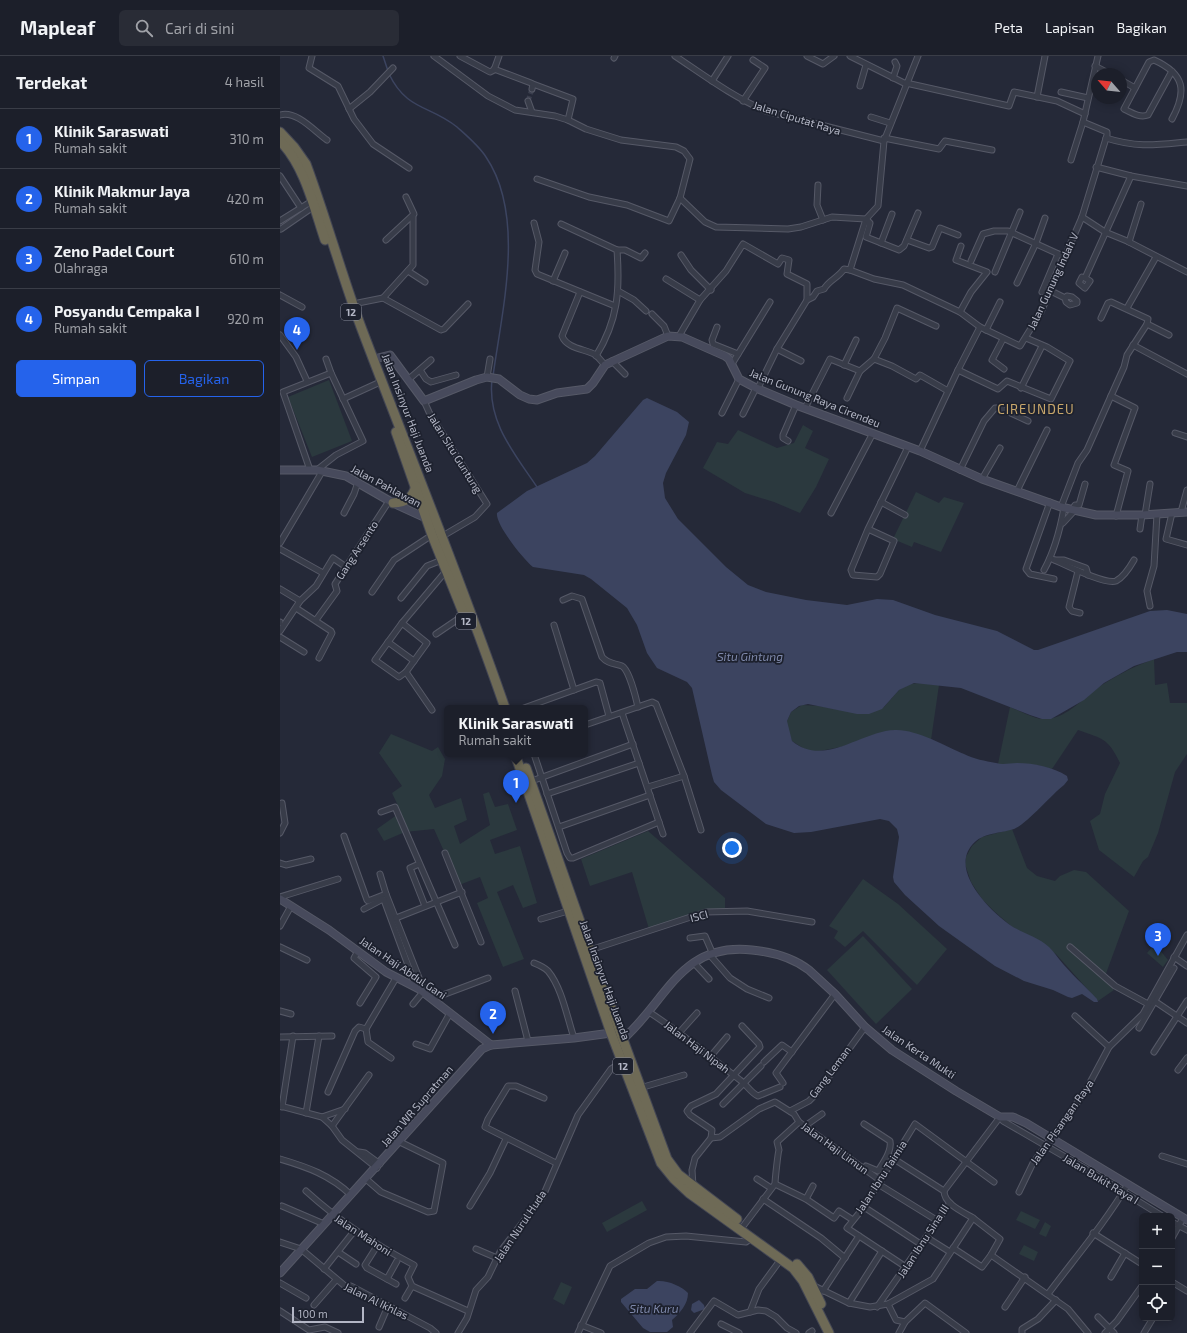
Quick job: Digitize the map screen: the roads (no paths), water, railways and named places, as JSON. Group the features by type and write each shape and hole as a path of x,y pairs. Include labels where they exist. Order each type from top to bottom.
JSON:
{"highway":[{"name":"Jalan Insinyur Haji Juanda","path":"280,132 294,147 306,164 353,304 418,472 431,520"},
{"name":"Jalan Insinyur Haji Juanda","path":"280,141 294,159 312,204 416,486 431,520 504,705"},
{"path":"391,502 408,500 414,493 416,486"},
{"name":"Jalan Insinyur Haji Juanda","path":"437,536 442,560 498,705"},
{"name":"Jalan Insinyur Haji Juanda","path":"516,757 590,950 615,1031 622,1062 653,1137 666,1159 678,1174 797,1264 814,1286 834,1333"},
{"name":"Jalan Insinyur Haji Juanda","path":"522,757 527,782 568,911 615,1031 622,1040 640,1088 661,1163 674,1178 695,1197 793,1268 803,1281 828,1333"}],"street":[{"path":"312,56 309,68 338,86 349,110 373,144 409,168"},
{"path":"434,56 460,77 495,100 515,110 568,120 586,129 613,138 667,145 684,151 690,159 679,201 670,221 627,205 589,197 537,179"},
{"path":"493,70 500,56"},
{"name":"Jalan Ciputat Raya","path":"675,56 743,101 766,111 884,140 939,149 945,141 992,150"},
{"path":"712,81 728,56"},
{"path":"807,56 823,64 834,56"},
{"path":"853,56 866,65 906,84 1009,106 1014,92 1057,101 1085,114"},
{"path":"807,300 813,297 817,290 824,290 828,282 840,274 844,269 850,270 866,219 878,206 884,140 918,56"},
{"path":"1037,97 1045,56"},
{"path":"1071,160 1083,122 1098,56"},
{"path":"462,57 531,86 533,84 573,99 568,120"},
{"path":"743,101 765,68 753,60"},
{"path":"1172,71 1148,115 1135,115 1124,109 1151,61 1154,60 1163,64 1172,71 1182,83 1182,101 1172,119"},
{"path":"893,78 897,66 895,62"},
{"path":"860,86 866,65"},
{"path":"1095,66 1099,68"},
{"path":"349,110 374,88 392,69"},
{"path":"1127,83 1135,88"},
{"path":"1061,92 1088,98"},
{"path":"528,101 532,112"},
{"path":"280,115 288,113 305,122 327,140"},
{"path":"871,117 890,123"},
{"name":"Jalan Gunung Indah V","path":"850,270 874,279 903,285 960,312 980,327 1003,339 1018,346 1021,345 1051,291 1082,217 1106,138 1107,132 1083,122"},
{"path":"1106,138 1140,146 1187,142"},
{"path":"1096,167 1131,176 1187,186"},
{"path":"280,176 301,208"},
{"path":"1085,278 1131,176"},
{"path":"818,185 817,205 820,216 823,220"},
{"path":"353,304 383,298 408,271 414,262 414,211 406,198"},
{"path":"679,201 705,222 716,227 788,229 801,227 832,217 866,219 870,223 866,237 901,250 907,240 918,213"},
{"path":"280,221 301,208 312,204"},
{"path":"281,229 312,204"},
{"path":"1129,242 1141,204"},
{"path":"995,272 1020,212"},
{"path":"881,243 892,214"},
{"path":"386,240 413,216"},
{"path":"1082,217 1105,232 1129,242 1187,272"},
{"path":"1017,283 1036,243 1045,218"},
{"path":"534,223 539,242 535,272 553,281 615,306"},
{"path":"561,224 617,250 625,250 641,258 645,253"},
{"path":"907,240 929,248 932,247 938,229 958,235"},
{"path":"971,261 983,234 998,230 1011,232 1065,257"},
{"path":"679,336 700,300 711,290 726,271 742,245 746,245 778,264 782,258 789,260 787,274 807,284 807,300 777,349 742,414"},
{"path":"960,312 971,292 987,272 956,260 961,246"},
{"path":"596,356 612,327 618,291 617,250"},
{"path":"553,281 564,253"},
{"path":"1042,292 1058,254"},
{"path":"681,255 691,270 711,290"},
{"path":"1127,308 1156,257"},
{"path":"408,271 424,282"},
{"path":"666,279 700,300"},
{"path":"618,291 634,300 646,311"},
{"path":"1051,291 1065,298"},
{"path":"580,292 562,336 569,344 596,356 605,365"},
{"path":"280,295 302,307"},
{"path":"383,298 440,330 444,329 468,304"},
{"path":"732,364 770,302"},
{"path":"986,330 1000,302"},
{"path":"1044,570 1053,559 1068,509 1078,463 1087,450 1133,345 1147,324 1148,319 1127,308 1110,302 1101,318"},
{"path":"847,398 860,372 874,359 885,338 897,308 936,326"},
{"path":"652,314 664,326 668,336"},
{"path":"1147,324 1169,335"},
{"path":"717,327 712,340 713,344 738,354"},
{"path":"920,451 980,327"},
{"path":"280,335 296,357 307,382"},
{"name":"Jalan Gunung Raya Cirendeu","path":"490,377 503,382 524,397 537,400 557,393 587,389 605,365 668,336 679,336 725,356 732,364 739,379 757,388 796,405 920,451 982,479 1068,509 1096,515 1116,516 1184,512"},
{"path":"958,370 998,389 1005,382 1049,399 1053,398 1070,362 1026,338"},
{"path":"1003,339 992,360 1004,369"},
{"path":"844,365 856,340"},
{"path":"1133,345 1187,374"},
{"path":"1021,388 1042,346"},
{"path":"777,349 801,361"},
{"path":"374,359 390,355 424,401 476,380 490,377 490,359"},
{"path":"280,543 317,470 336,456 363,442 326,359"},
{"path":"805,408 828,359 860,372"},
{"path":"874,359 916,379 920,375 948,391"},
{"path":"408,379 431,360"},
{"path":"612,361 626,374"},
{"path":"420,370 426,379 431,382 456,375"},
{"path":"317,470 282,393 283,390 331,373"},
{"path":"722,413 739,379"},
{"path":"343,399 378,383"},
{"path":"1111,396 1136,408 1114,464 1128,471 1116,516"},
{"name":"Jalan Situ Guntung","path":"424,401 429,412 487,504 475,517 437,536"},
{"path":"788,441 783,438 782,435 796,405"},
{"path":"960,470 984,420 995,408 1000,408 1028,421"},
{"path":"1017,491 1047,430"},
{"path":"831,513 873,433"},
{"path":"1175,433 1187,437"},
{"path":"868,529 894,541 881,573 876,577 853,575 851,571 868,529 908,447"},
{"path":"982,479 1000,448"},
{"name":"Jalan Pahlawan","path":"280,470 317,470 346,476 391,502 431,520"},
{"path":"344,513 354,494 358,482"},
{"path":"1063,523 1068,509 1075,505 1079,505 1085,484"},
{"path":"1140,530 1150,484"},
{"path":"1184,512 1187,490"},
{"name":"Gang Arsento","path":"316,620 337,591 335,584 391,502"},
{"path":"881,502 905,515"},
{"path":"1050,502 1026,569 1030,574 1054,579"},
{"path":"1172,513 1166,539 1187,544"},
{"path":"1150,606 1147,591 1154,566 1157,514"},
{"path":"372,592 394,560 437,536"},
{"path":"280,549 323,573"},
{"path":"280,631 300,601 315,588 333,558 346,567"},
{"path":"1053,559 1078,571 1108,581 1116,581 1124,574 1134,560"},
{"path":"1053,559 1064,560 1086,568 1088,574"},
{"path":"401,598 427,566 442,560"},
{"path":"402,623 427,643 406,672 399,677 376,661 376,659 402,623 446,571"},
{"path":"1078,571 1069,606 1072,611 1080,613"},
{"path":"280,589 300,601"},
{"path":"563,600 572,596 582,600 602,657 606,661 624,668 628,675 638,707"},
{"path":"296,608 330,629 332,633 319,658"},
{"path":"436,634 464,615"},
{"path":"554,625 574,690"},
{"path":"280,637 304,652"},
{"path":"388,642 414,661"},
{"path":"406,672 432,710"},
{"path":"532,705 596,682 600,683 609,716"},
{"path":"588,724 652,702 656,704 684,776 701,830"},
{"path":"622,713 663,834"},
{"path":"527,782 633,744"},
{"path":"535,757 569,857 573,858 659,822"},
{"path":"547,794 640,763"},
{"path":"648,788 684,776"},
{"path":"559,827 650,795"},
{"path":"280,833 285,823 282,803"},
{"path":"381,812 394,807 455,945"},
{"path":"344,836 367,900 368,901 386,894"},
{"path":"445,853 481,942"},
{"path":"280,863 286,866 311,859"},
{"path":"419,864 410,868 425,906"},
{"path":"380,874 386,894 424,993 414,1004"},
{"path":"280,898 338,879"},
{"path":"396,918 462,892"},
{"name":"Jalan Haji Abdul Gani","path":"280,898 396,978 416,987 492,1045"},
{"path":"364,909 383,899 384,900 416,987"},
{"path":"280,926 291,906"},
{"path":"541,919 568,911"},
{"name":"ISCI","path":"590,950 706,912 747,911 812,922"},
{"name":"Jalan Pisangan Raya","path":"1018,1192 1030,1168 1085,1092 1109,1047 1140,1017 1148,1004 1155,997 1174,957 1187,935"},
{"path":"690,938 705,936 711,953 730,978 747,989 769,998"},
{"path":"280,947 308,960"},
{"path":"1070,947 1116,986 1148,1004"},
{"name":"Jalan Kerta Mukti","path":"622,1040 637,1027 671,983 694,963 711,953 741,949 764,951 784,957 802,964 835,994 865,1027 897,1053 1000,1117 1017,1118 1048,1142 1126,1183 1185,1219"},
{"path":"358,951 354,958 376,977 360,1003"},
{"path":"1174,957 1187,966"},
{"path":"534,963 548,970 559,991 574,1038"},
{"path":"694,963 709,979"},
{"path":"1139,1028 1155,997 1174,968"},
{"path":"391,1058 368,1042 366,1029 396,978"},
{"path":"432,999 488,978"},
{"path":"515,991 528,1041"},
{"path":"723,1104 782,1045 792,1052 835,994"},
{"path":"1155,997 1187,1023"},
{"path":"1154,1052 1187,1002"},
{"path":"280,1012 291,1014"},
{"name":"Jalan Haji Nipah","path":"649,1012 710,1056 758,1096 782,1085 776,1073 792,1052"},
{"path":"679,1033 697,1012"},
{"path":"416,1044 430,1049 450,1013"},
{"path":"1075,1016 1109,1047"},
{"path":"693,1186 692,1170 695,1158 711,1138 712,1130 690,1115 687,1111 688,1108 716,1094 760,1047 742,1026"},
{"path":"328,1092 355,1031 360,1027 366,1029"},
{"name":"Gang Leman","path":"790,1111 809,1101 817,1094 865,1027"},
{"name":"Jalan WR Supratman","path":"280,1273 400,1142 477,1054 492,1045 574,1038 615,1031"},
{"path":"293,1036 281,1106 322,1117 332,1126 342,1140 359,1152 365,1153 378,1166"},
{"path":"306,1113 318,1036"},
{"path":"280,1037 332,1036"},
{"path":"710,1056 728,1037"},
{"path":"1178,1070 1187,1058"},
{"name":"Jalan Nurul Huda","path":"458,1333 467,1318 476,1290 488,1276 497,1258 543,1196 578,1115 610,1069 622,1062"},
{"path":"332,1126 369,1075"},
{"path":"640,1088 684,1075"},
{"path":"544,1098 516,1086 508,1086 485,1126 486,1129 556,1163"},
{"name":"Jalan Haji Limun","path":"711,1138 720,1137 731,1131 767,1104 775,1102 790,1111 799,1122 879,1182 938,1221"},
{"path":"322,1117 345,1108"},
{"path":"805,1126 822,1114"},
{"name":"Jalan Ibnu Sina III","path":"877,1307 950,1204 945,1198 944,1191 1000,1117"},
{"path":"744,1224 773,1186 779,1162 777,1153 779,1149 777,1142 799,1122"},
{"path":"864,1124 890,1141 888,1155 878,1171 866,1166"},
{"name":"Jalan Ibnu Taimia","path":"859,1236 847,1228 864,1207 915,1124 965,1163"},
{"path":"470,1206 490,1173 506,1139"},
{"path":"366,1179 381,1192 428,1212 433,1212 443,1163 400,1142"},
{"name":"Jalan Bukit Raya I","path":"1048,1142 1121,1191 1157,1213"},
{"path":"888,1155 944,1191"},
{"path":"1162,1156 1187,1164"},
{"path":"280,1159 316,1170 340,1185 351,1195"},
{"path":"965,1163 994,1182"},
{"path":"757,1179 806,1199 834,1218 839,1211 853,1220"},
{"path":"1048,1294 1093,1233 1111,1213 1126,1183"},
{"path":"806,1199 813,1186"},
{"name":"Jalan Mahoni","path":"306,1191 333,1215 377,1246 414,1265 408,1277 412,1286"},
{"path":"763,1199 820,1238 845,1258"},
{"path":"1154,1211 1157,1203"},
{"path":"926,1237 982,1267 992,1255 1000,1239 973,1218 950,1204"},
{"path":"282,1206 324,1224"},
{"path":"864,1207 922,1245"},
{"path":"814,1286 849,1303 877,1307 888,1304 933,1279 973,1218"},
{"path":"1175,1233 1185,1219"},
{"path":"1175,1224 1187,1230"},
{"path":"324,1269 355,1230"},
{"path":"1093,1233 1139,1262"},
{"path":"578,1333 610,1266 649,1242 666,1237 686,1236 746,1242 752,1238"},
{"path":"823,1291 859,1236 906,1267"},
{"path":"280,1242 301,1249"},
{"path":"377,1246 365,1265 367,1268 396,1284"},
{"name":"Jalan Al Ikhlas","path":"301,1249 344,1286 350,1286 436,1333"},
{"path":"476,1249 497,1258"},
{"path":"849,1303 882,1251"},
{"path":"338,1252 356,1264"},
{"path":"1110,1277 1125,1254"},
{"path":"992,1255 1068,1309 1088,1333"},
{"path":"750,1312 759,1289 781,1259"},
{"path":"387,1279 397,1261"},
{"path":"1005,1307 1025,1277"},
{"path":"314,1305 336,1280"},
{"path":"280,1283 306,1298"},
{"path":"1174,1285 1187,1291"},
{"path":"405,1298 412,1286 468,1311"},
{"path":"1105,1333 1139,1290"},
{"path":"1022,1333 1022,1329 1038,1319 1056,1300"},
{"path":"690,1333 714,1301 736,1314 744,1315 750,1312 766,1312 776,1317 787,1328 796,1333"},
{"path":"899,1333 905,1322 926,1303 966,1333"},
{"path":"888,1304 896,1320 905,1322"},
{"path":"378,1327 388,1306"},
{"path":"280,1311 308,1332 324,1327 338,1333"},
{"path":"1098,1317 1114,1333"},
{"path":"1144,1333 1151,1321"},
{"path":"721,1324 739,1333"},
{"path":"581,1325 601,1333"}],"water":[{"name":"Situ Gintung","path":"647,398 677,412 689,422 686,435 666,473 663,483 665,498 678,519 726,567 748,585 766,592 806,600 847,605 877,599 893,600 935,615 997,631 1034,650 1038,650 1150,611 1167,610 1187,614 1187,652 1177,652 1134,666 1104,683 1084,700 1051,719 1042,719 1030,715 961,688 914,683 899,690 882,709 869,714 857,714 808,704 799,706 791,712 787,721 792,741 804,748 817,751 830,750 882,732 903,730 921,735 976,759 1001,764 1017,763 1037,765 1056,770 1067,776 1068,780 1064,785 1020,826 986,836 976,841 966,855 966,866 969,878 975,889 992,910 1010,925 1040,940 1049,947 1097,999 1098,1002 1094,1002 1082,994 1072,998 1068,997 1053,990 1024,981 995,966 939,926 905,895 894,882 893,877 899,837 897,829 889,821 880,819 811,832 794,833 766,824 721,790 714,782 712,775 692,688 687,682 657,668 647,653 637,625 627,608 584,575 533,567 511,542 501,525 497,513 527,491 587,463 595,456 643,400"},
{"name":"Situ Kuru","path":"657,1281 665,1281 674,1284 688,1293 687,1301 683,1308 672,1320 673,1327 667,1332 650,1332 643,1328 621,1302 621,1299 635,1289 647,1289"},
{"path":"699,1300 704,1305 705,1309 694,1313 691,1310 692,1304"}],"waterway":[{"path":"383,56 388,71"},
{"path":"389,74 403,95 411,101 447,120 473,141 486,157 498,181 505,207 508,235 508,264 493,376"},
{"path":"492,380 494,410 498,424 512,450 537,487"}],"tunnel":[{"path":"528,101 532,89"}],"place":[{"name":"Posyandu Cempaka I","path":"297,350"},
{"name":"Klinik Saraswati","path":"516,803"},
{"name":"Zeno Padel Court","path":"1158,956"},
{"name":"Klinik Makmur Jaya","path":"493,1034"}],"district":[{"name":"CIREUNDEU","path":"1036,409"}]}
